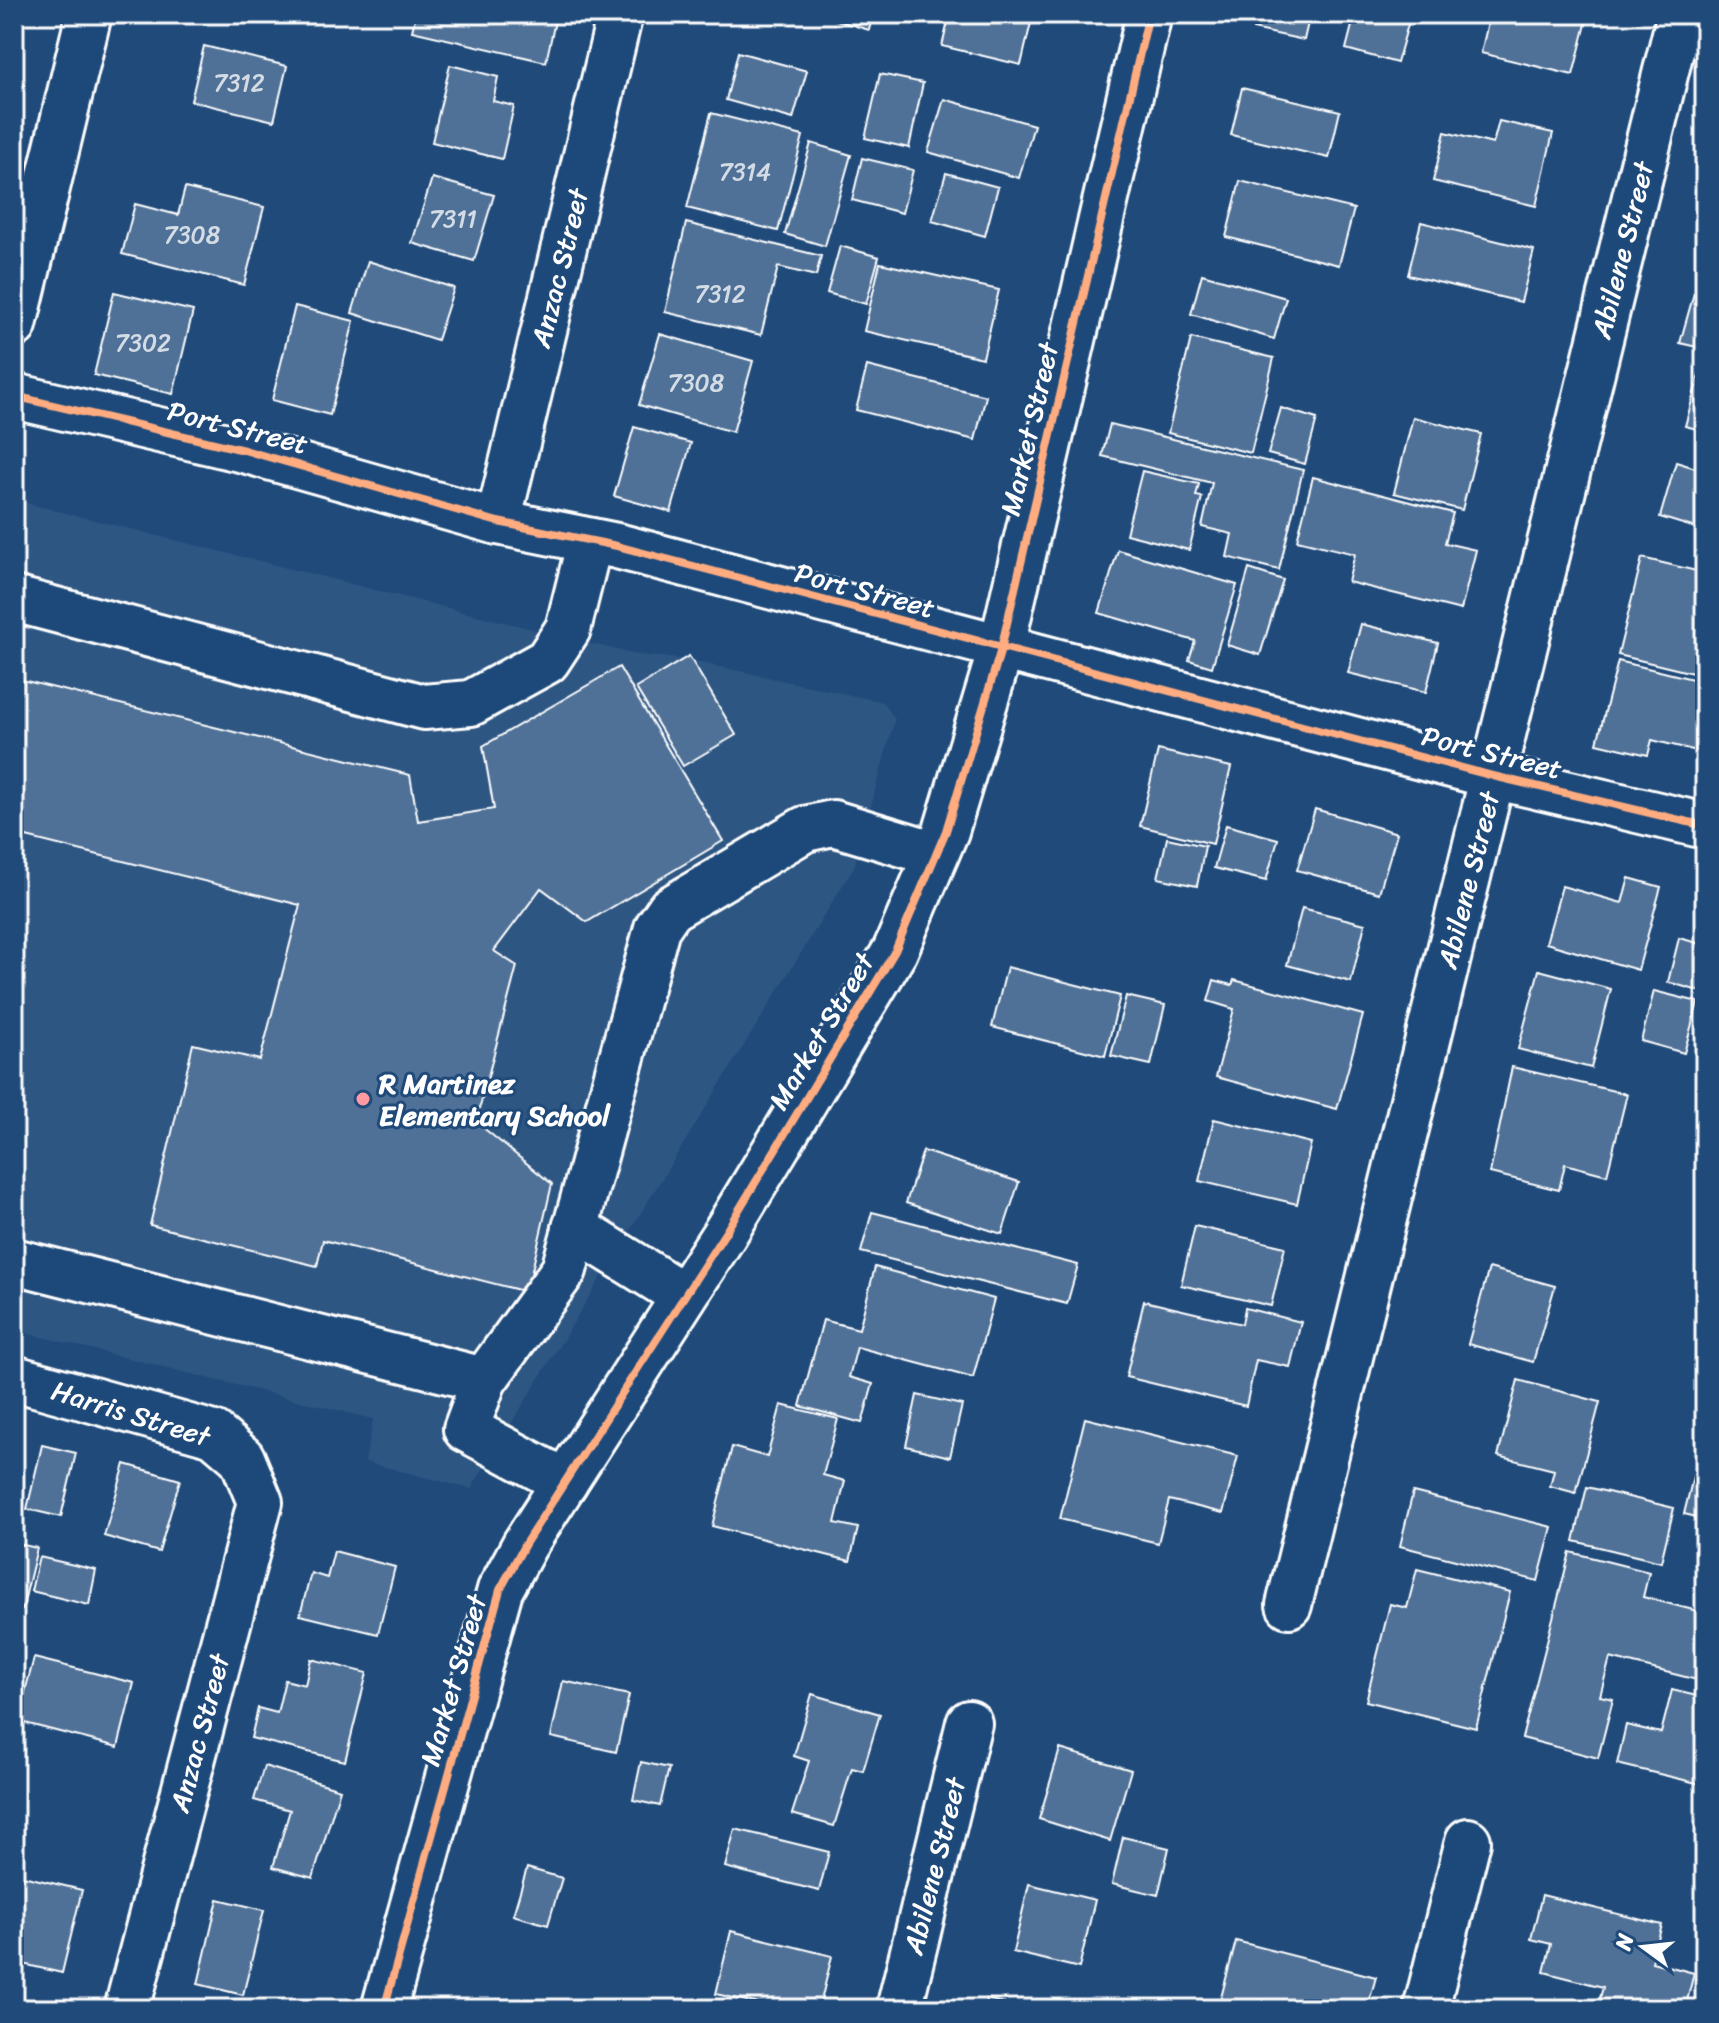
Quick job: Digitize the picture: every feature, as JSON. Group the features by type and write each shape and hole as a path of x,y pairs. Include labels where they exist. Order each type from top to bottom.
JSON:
{"street":[{"path":"14,325 89,14"},
{"name":"Anzac Street","path":"498,522 620,14"},
{"name":"Market Street","path":"384,2009 500,1590 895,951 936,854 1001,649 1149,14"},
{"name":"Abilene Street","path":"1289,1605 1680,14"},
{"name":"Port Street","path":"14,396 244,450 498,522 590,541 1493,776 1705,826"},
{"path":"14,599 424,707 471,703 547,661 568,629 590,541"},
{"path":"565,1482 466,1429 484,1380 564,1270 657,928 670,909 805,829 833,823 936,854"},
{"path":"575,1228 684,1296"},
{"path":"14,1261 484,1380"},
{"name":"Harris Street","path":"14,1378 214,1434 242,1458"},
{"name":"Anzac Street","path":"127,2009 260,1502 242,1458"},
{"name":"Abilene Street","path":"899,2009 969,1723"},
{"path":"1426,2009 1468,1841"}],"shaded area":[{"name":"R Martinez Elementary School","path":"14,500 637,655 683,659 883,702 895,719 854,867 471,1489 365,1462 373,1419 14,1330"}],"building":[{"path":"416,14 526,14 555,21 546,62 412,31"},
{"path":"817,14 873,14 869,30"},
{"path":"950,14 1033,14 1021,65 942,46"},
{"path":"1257,14 1310,14 1304,40 1253,29"},
{"path":"1355,14 1411,14 1397,63 1346,49"},
{"path":"1490,14 1565,14 1587,20 1573,75 1481,53"},
{"path":"204,46 287,66 274,121 191,101"},
{"path":"738,52 807,71 793,119 726,100"},
{"path":"450,65 498,77 493,101 514,106 502,159 432,142"},
{"path":"880,74 923,83 909,148 865,138"},
{"path":"1242,88 1340,111 1329,158 1231,135"},
{"path":"944,99 1034,125 1019,178 928,152"},
{"path":"711,113 803,136 778,231 687,208"},
{"path":"1499,121 1553,133 1536,206 1433,181 1445,132 1493,144"},
{"path":"811,143 851,155 825,246 785,234"},
{"path":"862,158 913,170 902,213 852,200"},
{"path":"946,173 998,187 985,236 932,221"},
{"path":"432,178 494,195 474,261 412,243"},
{"path":"1240,181 1354,209 1339,265 1226,237"},
{"path":"185,188 264,207 244,285 122,254 135,204 178,215"},
{"path":"1421,222 1534,250 1521,302 1408,275"},
{"path":"686,223 821,256 816,276 778,267 761,335 665,312"},
{"path":"840,246 879,257 866,304 827,293"},
{"path":"368,261 454,288 437,340 352,313"},
{"path":"880,263 999,290 983,358 864,331"},
{"path":"1202,274 1286,298 1274,339 1191,314"},
{"path":"114,292 193,311 173,394 94,375"},
{"path":"1694,293 1705,296 1705,349 1680,343"},
{"path":"295,306 354,321 330,415 272,400"},
{"path":"660,334 753,361 733,432 639,405"},
{"path":"1191,338 1274,358 1251,453 1168,433"},
{"path":"1702,364 1705,365 1705,431 1685,426"},
{"path":"867,366 986,396 975,440 856,410"},
{"path":"1281,408 1317,419 1305,464 1268,454"},
{"path":"1413,417 1481,434 1462,510 1394,493"},
{"path":"1110,424 1303,470 1279,570 1227,557 1232,534 1202,527 1212,483 1102,456"},
{"path":"634,427 691,443 671,512 614,496"},
{"path":"1676,462 1705,471 1705,531 1660,517"},
{"path":"1142,471 1199,484 1196,496 1202,497 1189,550 1126,534"},
{"path":"1313,477 1453,513 1445,543 1476,550 1461,610 1348,582 1355,554 1297,540"},
{"path":"1118,550 1237,585 1212,667 1189,660 1195,641 1099,613"},
{"path":"1642,558 1705,573 1705,676 1618,655"},
{"path":"1249,569 1283,580 1260,655 1227,645"},
{"path":"1361,624 1438,643 1426,692 1348,673"},
{"path":"689,656 736,735 683,766 636,688"},
{"path":"1618,661 1705,682 1705,753 1652,740 1648,755 1597,743"},
{"path":"619,667 723,841 587,922 541,888 494,951 517,966 476,1122 552,1184 527,1292 323,1240 317,1266 150,1225 193,1044 260,1060 300,905 14,834 14,678 410,775 418,821 494,809 483,746"},
{"path":"1158,750 1231,767 1213,844 1140,826"},
{"path":"1315,809 1397,833 1379,893 1297,870"},
{"path":"1226,825 1278,839 1266,881 1214,868"},
{"path":"1167,838 1205,846 1197,886 1158,878"},
{"path":"1629,878 1661,887 1638,970 1546,943 1562,886 1622,903"},
{"path":"1302,908 1365,924 1351,982 1287,965"},
{"path":"1679,938 1705,945 1702,992 1668,982"},
{"path":"1007,967 1120,996 1105,1056 992,1027"},
{"path":"1539,970 1611,989 1591,1068 1518,1049"},
{"path":"1214,980 1232,985 1234,980 1363,1015 1337,1109 1216,1077 1234,1009 1208,1001"},
{"path":"1654,991 1698,1002 1684,1053 1641,1041"},
{"path":"1126,996 1165,1005 1151,1065 1111,1056"},
{"path":"1512,1067 1627,1094 1607,1175 1565,1164 1559,1190 1490,1173"},
{"path":"1214,1119 1311,1143 1297,1204 1199,1181"},
{"path":"923,1151 1019,1182 1002,1234 906,1203"},
{"path":"872,1212 1078,1265 1067,1304 861,1252"},
{"path":"1195,1226 1285,1247 1271,1306 1181,1285"},
{"path":"875,1267 994,1299 973,1378 857,1347 849,1377 873,1384 862,1423 800,1406 823,1320 859,1329"},
{"path":"1489,1268 1555,1286 1533,1362 1468,1344"},
{"path":"1144,1301 1242,1324 1245,1308 1301,1322 1290,1367 1256,1360 1246,1406 1126,1377"},
{"path":"1518,1380 1600,1402 1576,1493 1550,1486 1554,1470 1498,1456"},
{"path":"917,1395 962,1405 950,1457 906,1446"},
{"path":"781,1405 838,1419 823,1475 845,1481 835,1523 858,1528 850,1561 712,1526 732,1447 767,1457"},
{"path":"1085,1418 1238,1456 1223,1513 1169,1500 1158,1543 1060,1519"},
{"path":"1705,1428 1705,1519 1684,1514"},
{"path":"42,1445 76,1453 61,1517 27,1509"},
{"path":"125,1464 180,1480 159,1552 104,1536"},
{"path":"1587,1487 1674,1508 1661,1562 1574,1541"},
{"path":"1413,1492 1552,1527 1538,1581 1400,1546"},
{"path":"14,1543 37,1548 22,1610 14,1608"},
{"path":"334,1551 395,1567 378,1634 300,1615 311,1573 327,1578"},
{"path":"1570,1552 1649,1572 1643,1597 1705,1613 1705,1682 1610,1658 1600,1696 1613,1699 1598,1758 1522,1738"},
{"path":"39,1557 96,1570 89,1605 31,1591"},
{"path":"1417,1569 1510,1592 1476,1728 1366,1701 1390,1604 1407,1608"},
{"path":"34,1658 134,1683 118,1747 17,1721"},
{"path":"311,1659 367,1673 345,1761 251,1738 258,1708 277,1713 285,1680 305,1685"},
{"path":"563,1681 629,1695 616,1752 551,1737"},
{"path":"1672,1690 1705,1698 1705,1767 1701,1784 1617,1764 1626,1725 1661,1733"},
{"path":"812,1694 880,1714 863,1771 852,1768 834,1826 792,1814 809,1761 794,1756"},
{"path":"1060,1749 1131,1770 1110,1841 1039,1819"},
{"path":"641,1762 669,1768 660,1806 633,1800"},
{"path":"264,1766 340,1789 313,1878 273,1867 290,1810 254,1800"},
{"path":"735,1829 829,1852 819,1891 725,1867"},
{"path":"1123,1837 1169,1848 1158,1895 1112,1884"},
{"path":"527,1868 562,1878 548,1925 513,1915"},
{"path":"14,1874 82,1890 62,1973 14,1962"},
{"path":"1029,1884 1095,1900 1079,1968 1013,1952"},
{"path":"1542,1895 1662,1925 1652,1962 1694,1973 1685,2009 1597,2009 1603,1987 1544,1972 1551,1944 1531,1939"},
{"path":"218,1899 264,1910 243,1995 198,1984"},
{"path":"731,1931 832,1956 819,2009 782,2009 716,1994"},
{"path":"1236,1941 1376,1977 1367,2009 1218,2009"},
{"path":"987,1999 1028,2009 984,2009"}],"cycle path":[{"path":"384,2009 500,1590 525,1544 725,1233 895,951 946,831 1001,649 1149,14"},
{"path":"14,396 244,450 498,522 617,546 1493,776 1705,826"}],"place":[{"name":"R Martinez Elementary School","path":"363,1099"}]}
